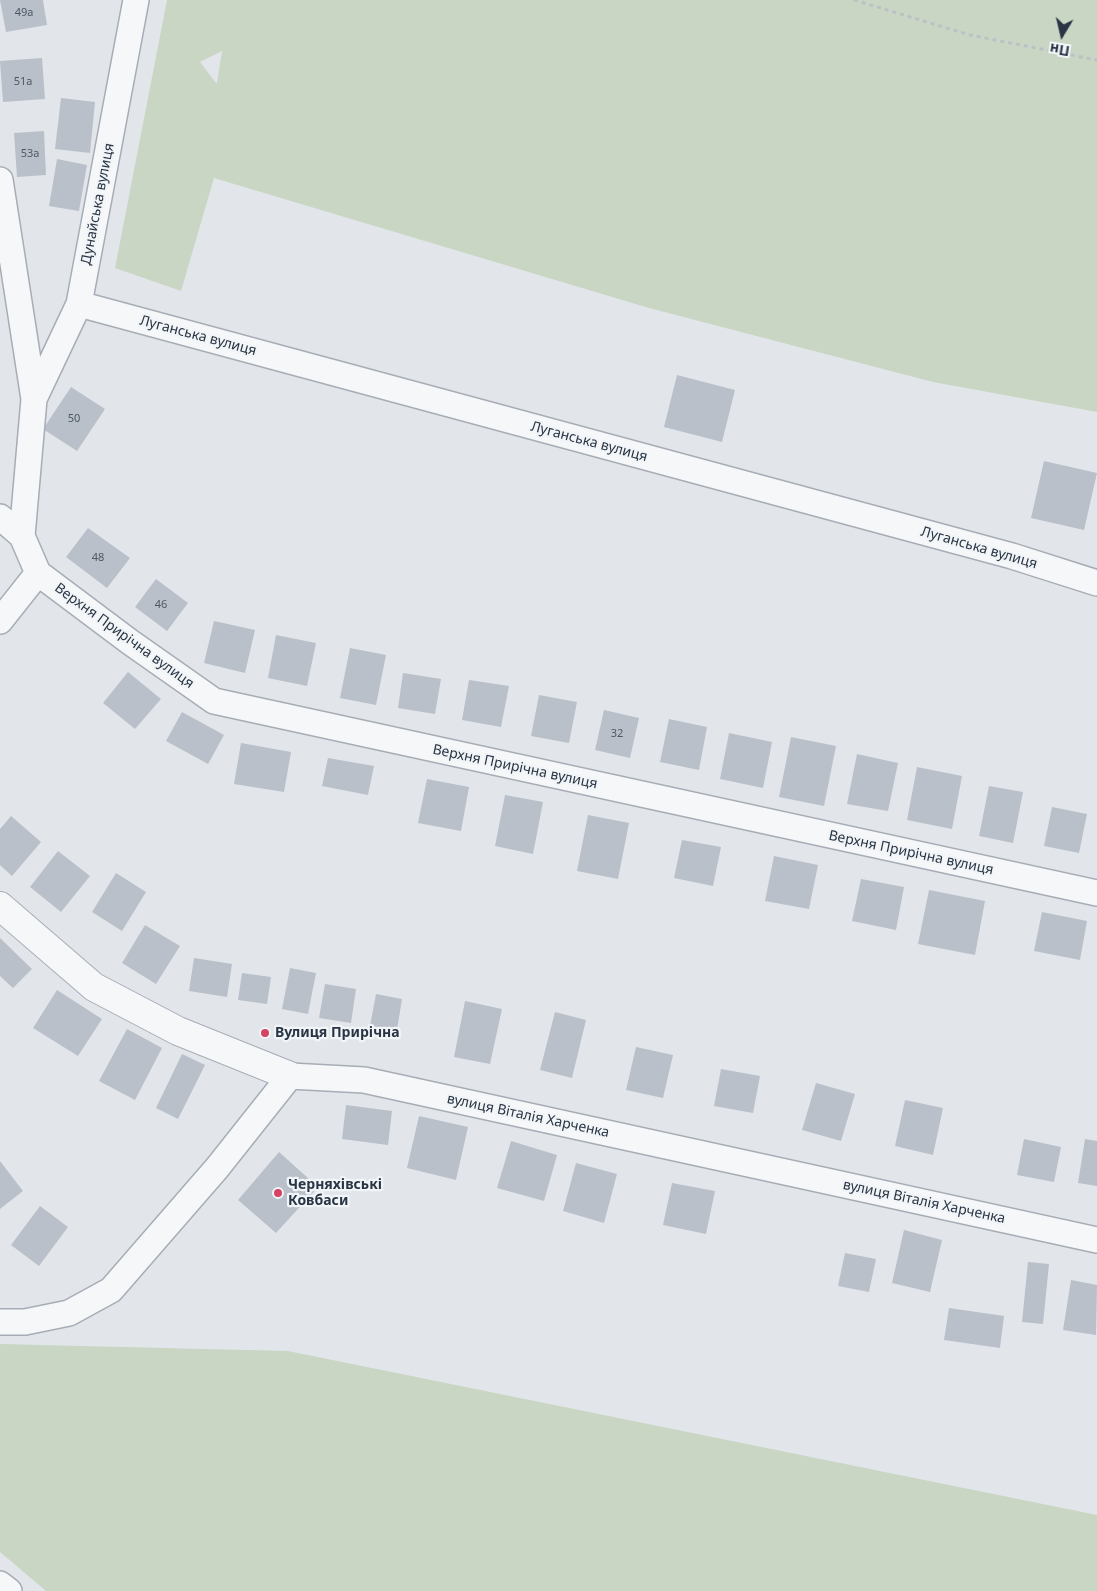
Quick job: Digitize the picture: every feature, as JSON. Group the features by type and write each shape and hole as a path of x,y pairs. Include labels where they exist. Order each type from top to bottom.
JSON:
{"street":[{"name":"Дунайська вулиця","path":"34,399 79,304 136,0"},
{"path":"0,180 34,399 22,536"},
{"name":"Луганська вулиця","path":"79,304 1012,556 1097,583"},
{"name":"Верхня Прирічна вулиця","path":"0,517 22,536 38,573 214,702 1097,893"},
{"path":"0,621 38,573"},
{"name":"вулиця Віталія Харченка","path":"0,906 94,987 178,1030 290,1076 364,1080 1097,1240"},
{"path":"0,1322 25,1322 70,1313 111,1290 217,1168 290,1076"},
{"path":"0,1584 9,1591"}],"path":[{"path":"854,0 970,35 1097,60"}],"green space":[{"path":"167,0 1097,0 1097,412 933,382 649,308 214,178 181,291 115,268","holes":["222,51 217,83 200,62"]},
{"path":"0,1344 288,1351 1097,1515 1097,1591 46,1591 0,1552"}],"building":[{"path":"0,0 43,0 47,25 6,32"},
{"path":"42,58 45,99 3,102 0,61"},
{"path":"61,98 95,102 90,153 55,149"},
{"path":"44,131 46,175 17,177 14,133"},
{"path":"57,159 87,165 79,211 49,206"},
{"path":"677,375 735,390 722,442 664,427"},
{"path":"71,387 105,409 77,451 43,429"},
{"path":"1044,461 1097,473 1084,530 1031,518"},
{"path":"88,528 130,558 107,588 66,557"},
{"path":"156,579 188,603 167,631 135,607"},
{"path":"214,621 255,630 245,673 204,663"},
{"path":"276,635 316,643 307,686 268,678"},
{"path":"350,648 386,655 376,705 340,698"},
{"path":"128,672 161,699 135,729 103,703"},
{"path":"403,673 441,679 435,714 398,708"},
{"path":"469,680 509,686 501,727 462,720"},
{"path":"539,695 577,702 569,743 531,736"},
{"path":"604,710 639,718 630,758 595,750"},
{"path":"182,712 224,735 208,764 166,741"},
{"path":"669,719 707,727 699,770 660,762"},
{"path":"729,733 772,742 763,788 720,779"},
{"path":"791,737 836,746 824,806 779,797"},
{"path":"241,743 291,752 284,792 234,784"},
{"path":"857,754 898,763 888,811 847,804"},
{"path":"328,758 374,766 368,795 322,786"},
{"path":"917,767 962,776 952,829 907,820"},
{"path":"427,779 469,787 461,831 418,823"},
{"path":"989,786 1023,792 1013,843 979,836"},
{"path":"505,795 543,802 533,854 495,846"},
{"path":"1052,807 1087,814 1079,853 1044,846"},
{"path":"588,815 629,823 618,879 577,871"},
{"path":"11,816 41,842 12,876 0,865 0,829"},
{"path":"682,840 721,847 713,886 674,878"},
{"path":"58,851 90,876 61,912 30,887"},
{"path":"774,856 818,865 809,909 765,901"},
{"path":"116,873 146,892 122,931 92,912"},
{"path":"861,879 904,887 896,930 852,921"},
{"path":"929,890 985,901 975,955 918,944"},
{"path":"1042,912 1087,921 1080,960 1034,951"},
{"path":"145,925 180,946 156,984 122,963"},
{"path":"0,938 32,969 13,988 0,976"},
{"path":"194,958 232,964 227,997 189,991"},
{"path":"290,968 316,973 308,1014 282,1009"},
{"path":"242,973 271,977 267,1004 238,1000"},
{"path":"325,984 356,989 351,1023 319,1018"},
{"path":"57,990 102,1019 78,1056 33,1028"},
{"path":"376,994 402,999 396,1036 369,1031"},
{"path":"465,1001 502,1009 490,1064 454,1057"},
{"path":"555,1012 586,1020 572,1078 540,1070"},
{"path":"127,1029 162,1048 135,1100 99,1081"},
{"path":"636,1047 673,1055 663,1098 626,1090"},
{"path":"182,1054 205,1065 178,1119 156,1108"},
{"path":"721,1069 760,1076 753,1113 714,1106"},
{"path":"816,1083 855,1094 841,1141 802,1130"},
{"path":"905,1100 943,1108 933,1155 895,1146"},
{"path":"346,1105 392,1111 388,1145 342,1139"},
{"path":"419,1116 468,1127 456,1180 407,1168"},
{"path":"1024,1139 1061,1147 1054,1182 1017,1175"},
{"path":"1085,1139 1097,1141 1097,1186 1078,1183"},
{"path":"511,1141 557,1155 544,1201 497,1188"},
{"name":"Черняхівські Ковбаси","path":"279,1152 318,1187 276,1233 238,1200"},
{"path":"0,1161 23,1191 0,1209"},
{"path":"576,1163 617,1174 604,1223 563,1211"},
{"path":"672,1183 715,1191 706,1234 663,1225"},
{"path":"40,1206 68,1227 39,1266 11,1245"},
{"path":"904,1230 942,1240 930,1292 892,1283"},
{"path":"845,1253 876,1259 869,1292 838,1286"},
{"path":"1028,1262 1049,1264 1043,1324 1022,1322"},
{"path":"1071,1280 1097,1285 1096,1335 1063,1330"},
{"path":"949,1308 1004,1316 1000,1348 944,1340"}],"place":[{"name":"Вулиця Прирічна","path":"265,1033"},
{"name":"Черняхівські Ковбаси","path":"278,1193"}]}
